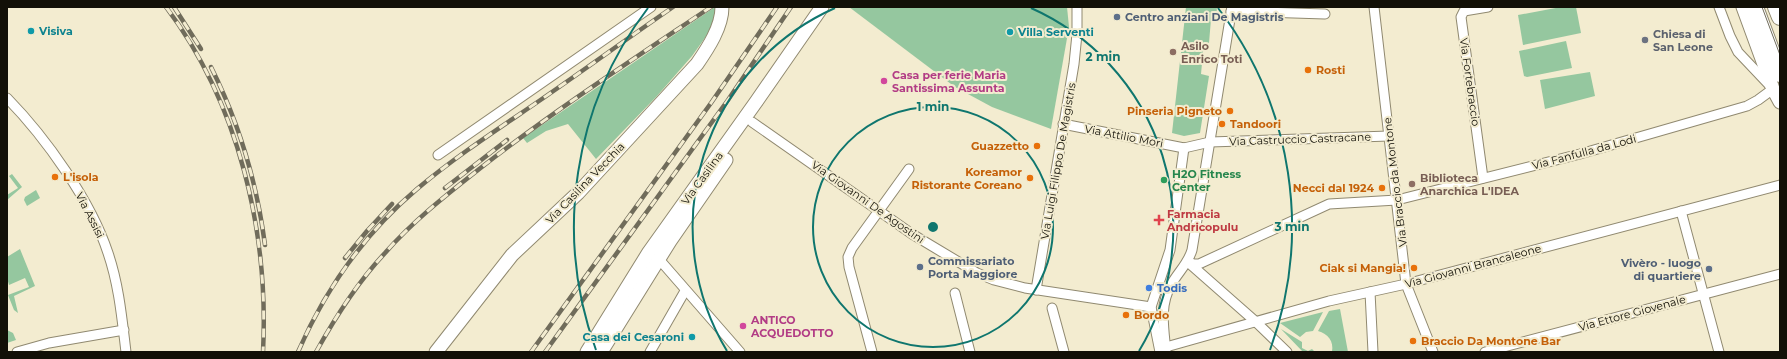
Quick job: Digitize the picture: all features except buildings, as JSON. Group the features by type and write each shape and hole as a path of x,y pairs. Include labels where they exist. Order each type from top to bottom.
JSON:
{"highway":[{"path":"1755,7 1780,74"},
{"path":"1776,7 1780,17"}],"main road":[{"name":"Via Casilina Vecchia","path":"436,352 512,256 578,193 697,64 720,23 722,7"},
{"name":"Via Casilina","path":"587,352 649,252 822,7"},
{"name":"Via Casilina","path":"601,352 658,258 831,7"},
{"path":"1743,7 1773,89 1780,102"}],"street":[{"path":"438,155 651,7"},
{"name":"Via Luigi Filippo De Magistris","path":"1036,290 1074,64 1078,7"},
{"name":"Via Braccio da Montone","path":"1374,7 1406,284 1432,352"},
{"name":"Via Fortebraccio","path":"1483,178 1461,17 1464,11 1488,7"},
{"path":"1719,7 1736,48 1743,58 1773,89"},
{"path":"1164,350 1162,321 1164,304 1170,286 1188,262 1192,250 1231,9 1325,14"},
{"name":"Via Fanfulla da Lodi","path":"1188,262 1199,264 1329,204 1397,200 1580,154 1739,109 1758,100 1773,89"},
{"name":"Via Assisi","path":"7,98 32,126 60,163 75,185 98,228 107,248 114,273 124,330 126,352"},
{"name":"Via Giovanni De Agostini","path":"752,122 912,234 976,273 1014,286 1151,307"},
{"name":"Via Attilio Mori","path":"1064,124 1184,148"},
{"name":"Via Castruccio Castracane","path":"1184,148 1210,142 1390,136"},
{"path":"1164,350 1151,307 1170,250 1184,148"},
{"path":"872,352 848,264 852,248 909,169"},
{"name":"Via Giovanni Brancaleone","path":"1164,350 1256,322 1780,185"},
{"path":"1681,211 1719,352"},
{"path":"658,258 740,352"},
{"path":"1188,262 1256,322 1287,352"},
{"name":"Via Ettore Giovenale","path":"1485,352 1780,274"},
{"path":"650,352 685,290"},
{"path":"1370,292 1373,352"},
{"path":"955,293 970,352"},
{"path":"1052,308 1064,352"},
{"path":"17,352 48,343 124,330"}],"green space":[{"path":"715,7 718,7 712,28 692,56 657,96 596,159 568,124 546,131 527,143 523,138"},
{"path":"849,7 1067,7 1069,27 1051,129 992,107 955,87"},
{"path":"1186,7 1217,7 1216,19 1211,19 1209,43 1204,42 1201,74 1209,76 1200,133 1184,136 1172,133"},
{"path":"1561,7 1576,7 1581,33 1523,45 1518,15"},
{"path":"1566,41 1572,68 1527,77 1524,76 1519,51"},
{"path":"1590,72 1595,96 1545,109 1540,80"},
{"path":"12,174 22,187 7,200 7,195 18,188 9,176"},
{"path":"36,190 40,198 27,206 24,200 25,197"},
{"path":"20,249 35,286 14,296 18,313 14,310 8,295 29,287 25,278 9,285 7,278 7,257"},
{"path":"1340,309 1348,352 1332,352 1330,338 1318,331 1329,311"},
{"path":"1323,312 1313,331 1306,332 1300,337 1280,323"},
{"path":"1281,329 1302,342 1302,348 1308,351 1312,349 1314,351 1303,352"},
{"path":"7,330 13,333 16,340 7,343"}],"tram line":[{"path":"1762,7 1780,55"}],"railway":[{"path":"166,7 191,45 213,85 230,127 244,171 254,216 261,261 264,307 263,352"},
{"path":"174,7 201,49"},
{"path":"298,352 321,307 348,264 380,224 398,206 431,177 461,154 673,7"},
{"path":"316,352 339,313 365,276 395,242 429,210 478,170 535,128 711,7"},
{"path":"531,352 711,103 777,7"},
{"path":"545,352 728,100 791,7"},
{"path":"211,67 230,110 246,154 262,222 265,245"},
{"path":"445,188 507,140"},
{"path":"345,258 392,204"}],"place":[{"name":"Centro anziani De Magistris","path":"1117,17"},
{"name":"Visiva","path":"31,31"},
{"name":"Villa Serventi","path":"1010,32"},
{"name":"Chiesa di San Leone","path":"1645,40"},
{"name":"Asilo Enrico Toti","path":"1173,52"},
{"name":"Rosti","path":"1308,70"},
{"name":"Casa per ferie Maria Santissima Assunta","path":"884,81"},
{"name":"Pinseria Pigneto","path":"1230,111"},
{"name":"Tandoori","path":"1222,124"},
{"name":"Guazzetto","path":"1037,146"},
{"name":"L'isola","path":"55,177"},
{"name":"Koreamor Ristorante Coreano","path":"1030,178"},
{"name":"H2O Fitness Center","path":"1164,180"},
{"name":"Biblioteca Anarchica L'IDEA","path":"1412,184"},
{"name":"Necci dal 1924","path":"1382,188"},
{"name":"Farmacia Andricopulu","path":"1159,220"},
{"name":"Commissariato Porta Maggiore","path":"920,267"},
{"name":"Ciak si Mangia!","path":"1414,268"},
{"name":"Vivèro - luogo di quartiere","path":"1709,269"},
{"name":"Todis","path":"1149,288"},
{"name":"Bordo","path":"1126,315"},
{"name":"ANTICO ACQUEDOTTO","path":"743,326"},
{"name":"Casa dei Cesaroni","path":"692,337"},
{"name":"Braccio Da Montone Bar","path":"1413,341"}]}
